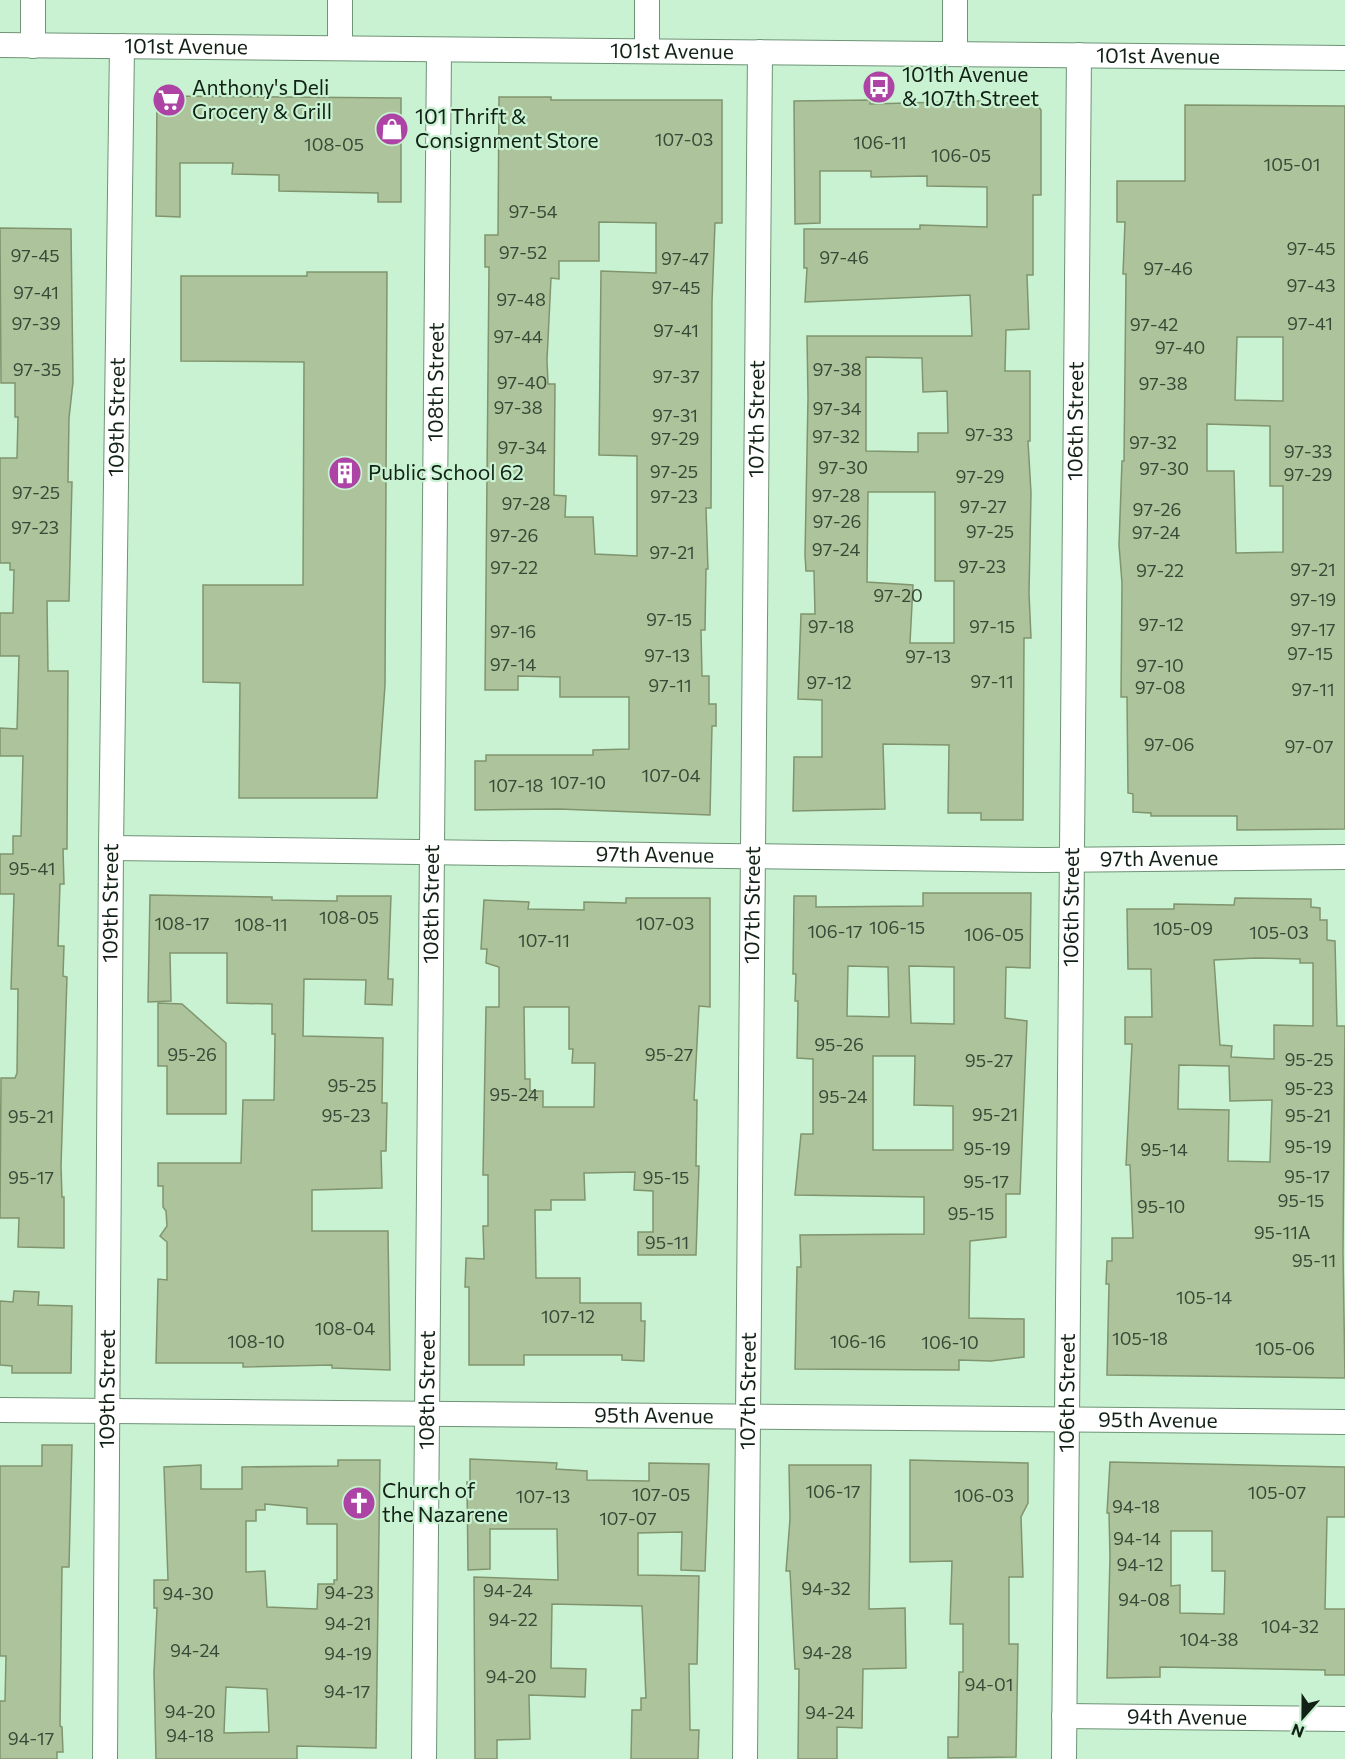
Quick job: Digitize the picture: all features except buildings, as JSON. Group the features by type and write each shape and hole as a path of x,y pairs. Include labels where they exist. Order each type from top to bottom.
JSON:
{"street":[{"path":"33,0 33,46"},
{"path":"340,0 340,48"},
{"path":"647,0 647,51"},
{"path":"955,0 955,54"},
{"name":"101st Avenue","path":"0,45 1345,58"},
{"name":"109th Street","path":"105,1759 111,848 122,46"},
{"name":"108th Street","path":"424,1759 439,50"},
{"name":"107th Street","path":"745,1759 760,52"},
{"name":"106th Street","path":"1064,1759 1079,55"},
{"name":"97th Avenue","path":"111,848 1072,860 1345,857"},
{"name":"95th Avenue","path":"0,1410 1345,1422"},
{"name":"94th Avenue","path":"1064,1716 1345,1719"}],"place":[{"name":"101th Avenue & 107th Street","path":"879,87"},
{"name":"Anthony's Deli Grocery & Grill","path":"169,100"},
{"name":"101 Thrift & Consignment Store","path":"392,129"},
{"name":"Public School 62","path":"345,473"},
{"name":"Church of the Nazarene","path":"359,1503"}]}
